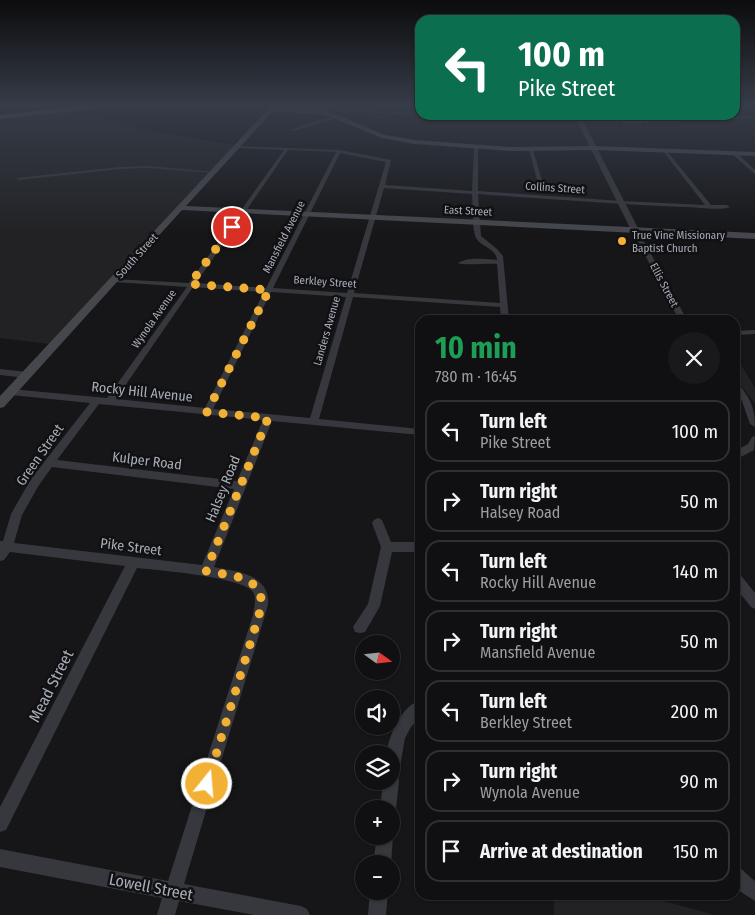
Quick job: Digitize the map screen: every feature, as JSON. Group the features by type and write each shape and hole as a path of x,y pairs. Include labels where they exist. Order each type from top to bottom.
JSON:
{"main road":[{"name":"South Street","path":"0,404 235,149"},
{"path":"507,149 571,149"},
{"path":"618,149 755,154"},
{"name":"East Street","path":"180,208 755,236"}],"street":[{"name":"Wynola Avenue","path":"108,402 287,149"},
{"path":"299,149 339,151"},
{"path":"476,149 475,192 480,240 498,252 504,315"},
{"name":"Ellis Street","path":"592,149 680,315"},
{"path":"531,150 540,180"},
{"path":"665,150 710,206"},
{"name":"Landers Avenue","path":"313,422 389,161 339,151"},
{"name":"Mansfield Avenue","path":"207,412 339,151"},
{"path":"734,153 755,173"},
{"path":"19,178 131,168 214,172"},
{"name":"Collins Street","path":"382,186 621,203 727,207"},
{"path":"461,263 479,261 500,262"},
{"name":"Berkley Street","path":"115,280 503,306"},
{"path":"740,333 755,332"},
{"path":"0,372 27,375"},
{"name":"Rocky Hill Avenue","path":"11,392 415,432"},
{"path":"740,392 746,400 755,424"},
{"name":"Green Street","path":"2,550 17,514 35,482 96,401"},
{"name":"Halsey Road","path":"206,571 268,418"},
{"path":"740,453 751,447 755,440"},
{"name":"Kulper Road","path":"50,463 240,486"},
{"path":"360,627 374,606 387,547 378,523"},
{"path":"387,547 415,548"},
{"name":"Pike Street","path":"2,550 206,571 244,578 257,587 262,599 259,615 173,891"},
{"name":"Mead Street","path":"0,824 134,563"},
{"path":"740,584 755,603"},
{"path":"395,745 396,739 407,718 415,711"},
{"name":"Lowell Street","path":"0,858 302,915"},
{"path":"740,881 755,892"},
{"path":"166,915 173,891"},
{"path":"377,915 378,900"}],"shaded area":[{"path":"0,149 232,149 49,344 0,338"},
{"path":"740,363 755,388 755,404 740,384"},
{"path":"554,900 660,900 715,915 554,915"}],"place":[{"name":"True Vine Missionary Baptist Church","path":"622,241"}],"route":[{"path":"207,784 259,615 262,599 257,587 244,578 206,571 268,418 207,412 269,290 190,284 232,227"}]}
